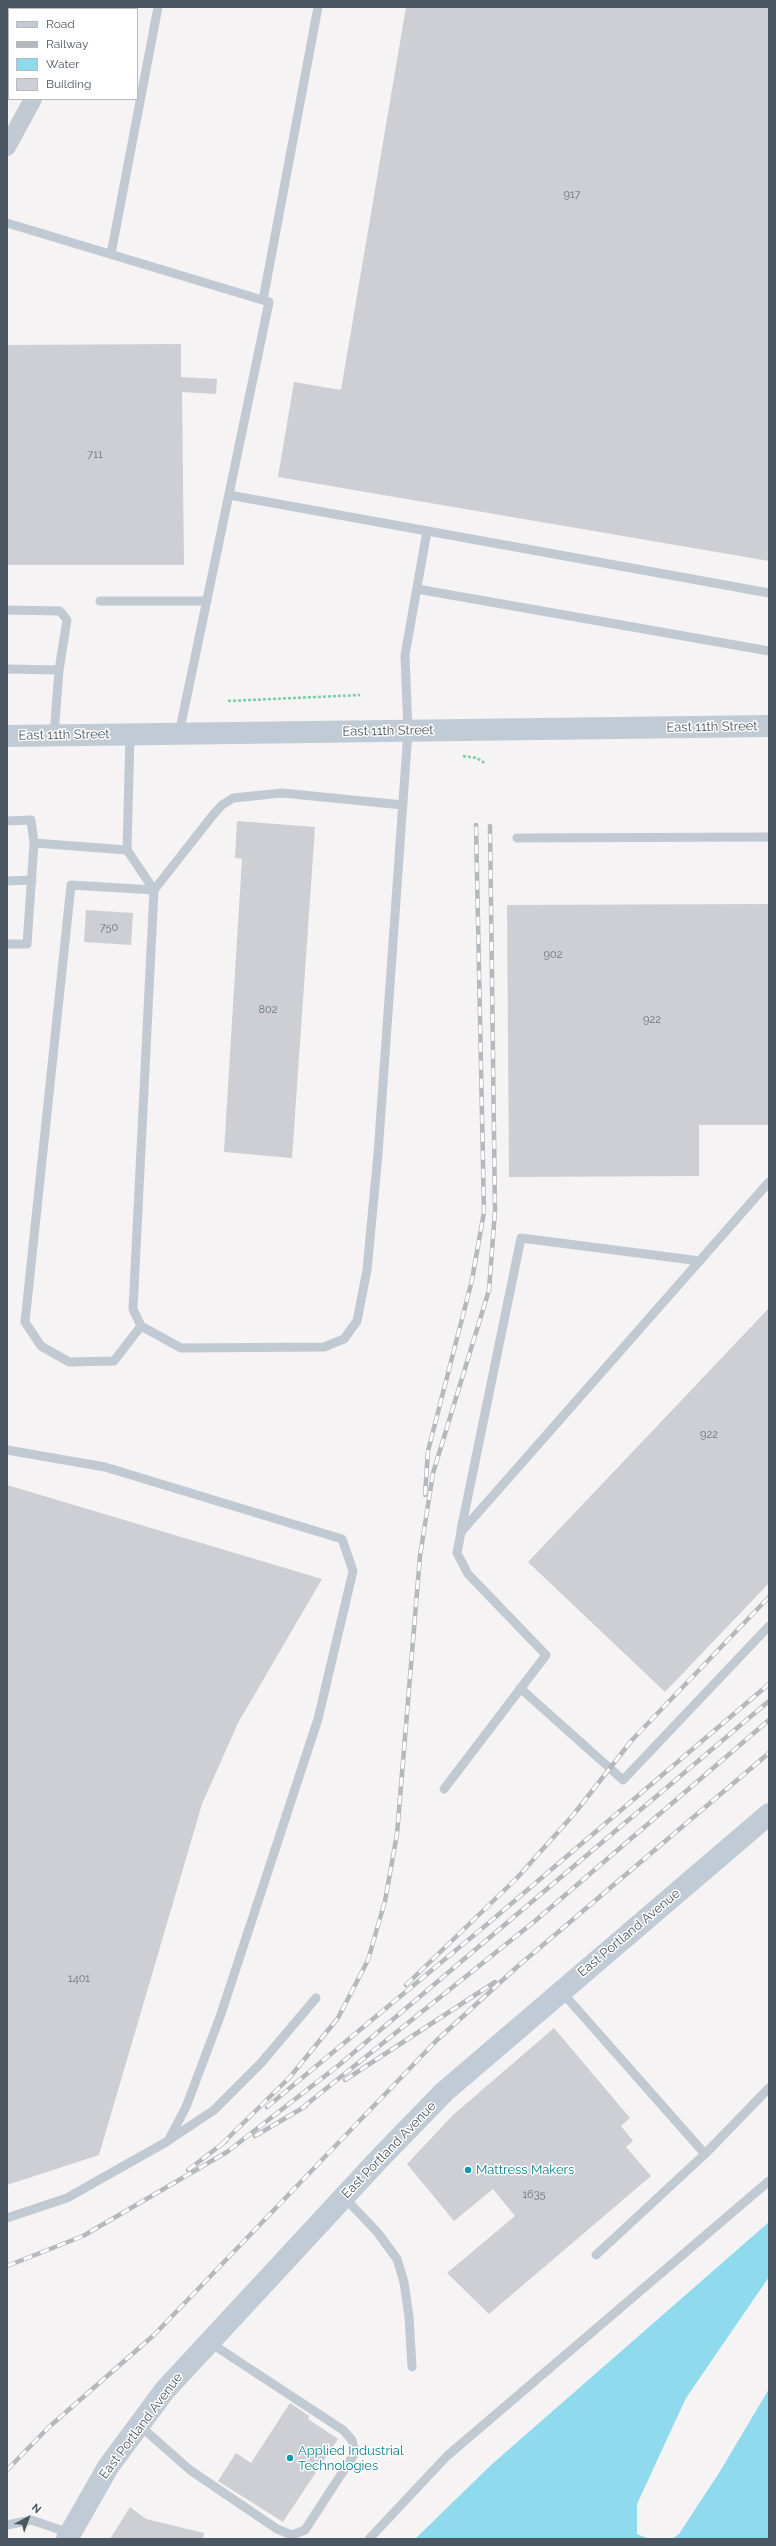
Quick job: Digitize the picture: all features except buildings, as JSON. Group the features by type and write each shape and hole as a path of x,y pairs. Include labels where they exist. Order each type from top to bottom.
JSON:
{"street":[{"path":"7,147 32,100"},
{"name":"East 11th Street","path":"7,736 769,726"},
{"name":"East Portland Avenue","path":"68,2536 108,2467 165,2390 344,2197 444,2092 769,1814"}],"lane":[{"path":"111,254 158,7"},
{"path":"263,300 318,7"},
{"path":"7,223 269,302 179,734"},
{"path":"228,495 769,593"},
{"path":"403,805 282,793 233,798 222,805 213,815 154,890 133,1309 141,1326 181,1348 324,1347 344,1339 357,1321 367,1270 378,1154 403,805 408,730 405,655 427,531"},
{"path":"417,589 769,651"},
{"path":"100,601 207,601"},
{"path":"7,610 60,612 67,620 59,670 54,735"},
{"path":"7,669 59,670"},
{"path":"130,734 127,850 154,890"},
{"path":"7,821 31,820 34,843 27,944 7,944"},
{"path":"517,838 769,837"},
{"path":"34,843 127,850"},
{"path":"7,881 32,880"},
{"path":"141,1326 114,1361 69,1362 40,1346 25,1322 71,885 154,890"},
{"path":"461,1532 769,1182"},
{"path":"444,1789 546,1655 468,1574 457,1553 521,1238 700,1261"},
{"path":"7,1450 105,1467 342,1539 353,1571 316,1727 222,2014 186,2107 168,2141"},
{"path":"520,1688 622,1780 769,1626"},
{"path":"561,1991 705,2154"},
{"path":"7,2218 67,2198 168,2141 214,2110 261,2063 316,1998"},
{"path":"596,2255 705,2154 769,2088"},
{"path":"369,2539 447,2456 769,2181"},
{"path":"344,2197 378,2233 397,2259 404,2282 409,2317 412,2367"},
{"path":"138,2426 190,2470 278,2529 292,2535 305,2530 355,2453 352,2440 343,2430 210,2342"},
{"path":"7,2525 31,2520 68,2536"}],"path":[{"path":"228,701 360,695"},
{"path":"463,756 477,758 486,764"}],"water":[{"path":"769,2222 769,2277 686,2398 637,2504 637,2534 649,2539 415,2539 491,2465"},
{"path":"769,2389 769,2539 672,2539 679,2534 719,2473"}],"railway":[{"path":"425,1495 428,1451 472,1280 484,1212 476,825"},
{"path":"222,2144 290,2077 338,2018 368,1960 385,1901 397,1834 420,1556 433,1473 489,1290 495,1211 490,826"},
{"path":"406,1985 517,1878 574,1814 632,1740 769,1597"},
{"path":"267,2107 485,1926 769,1684"},
{"path":"7,2266 83,2236 227,2152 339,2065 769,1701"},
{"path":"302,2108 535,1921 769,1720"},
{"path":"7,2470 49,2427 154,2335 437,2040 517,1967 769,1753"},
{"path":"345,2080 495,1982"},
{"path":"255,2136 306,2106"},
{"path":"188,2170 226,2141"}],"place":[{"name":"Mattress Makers","path":"468,2170"},
{"name":"Applied Industrial Technologies","path":"290,2458"}]}
